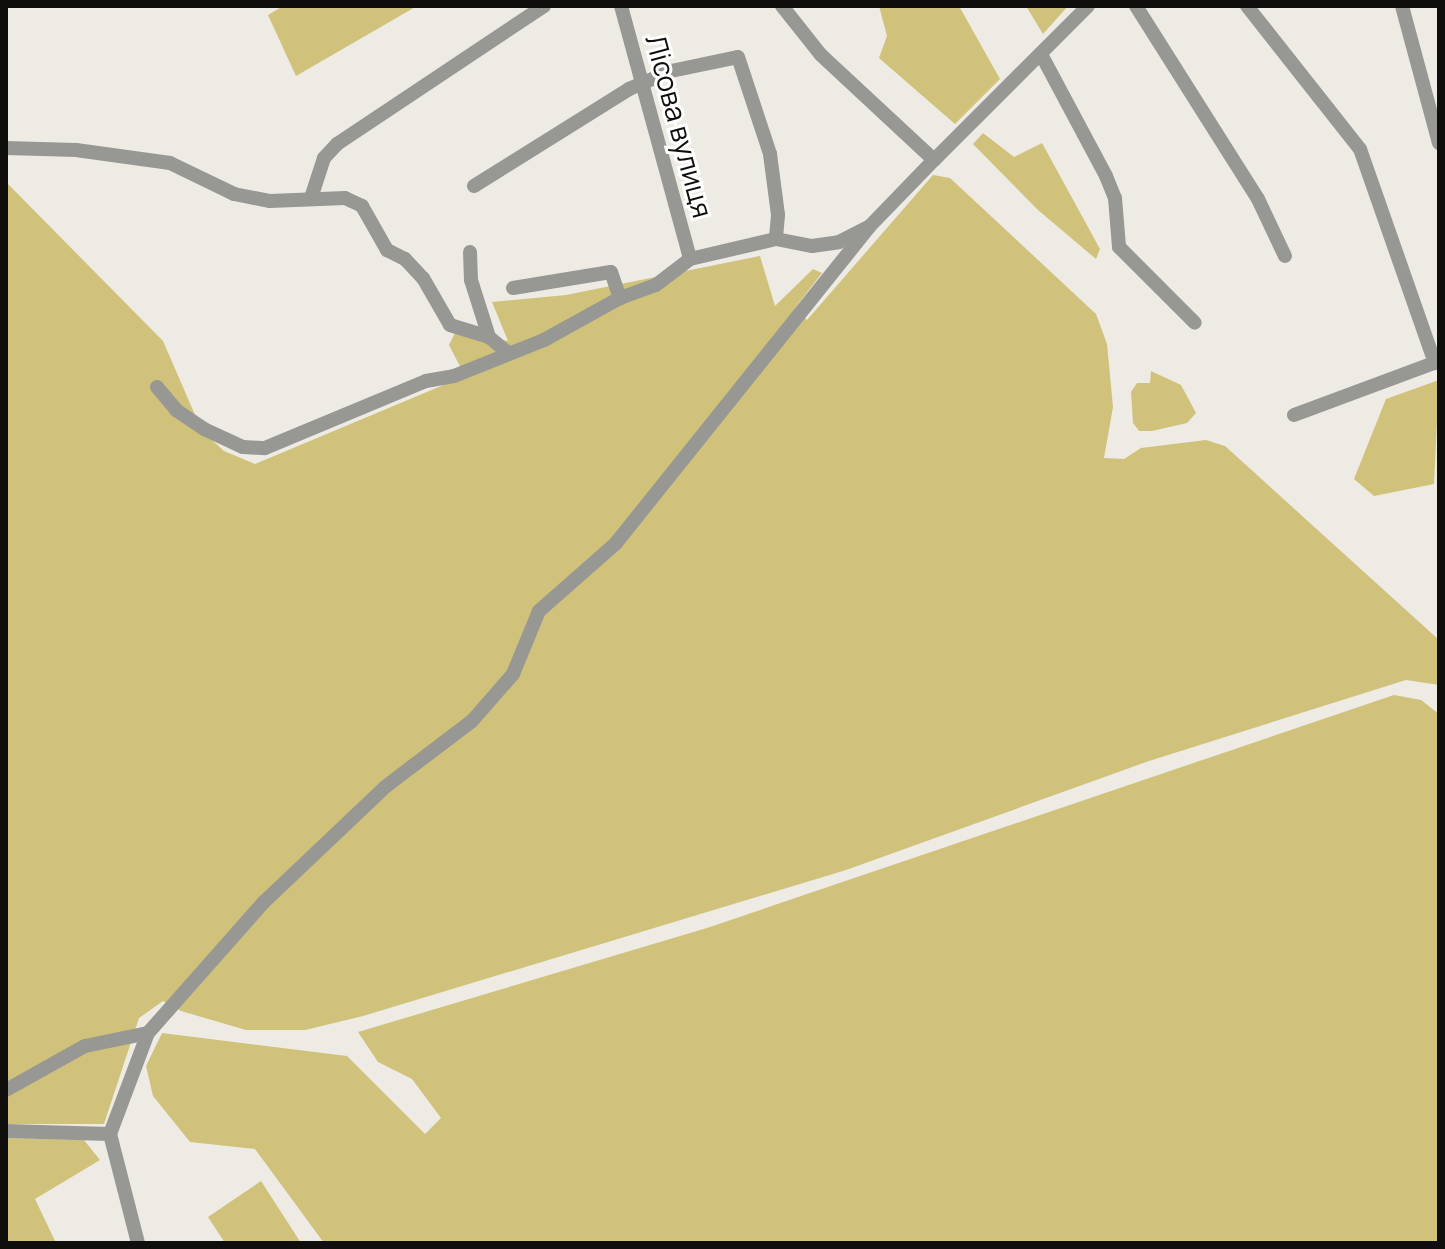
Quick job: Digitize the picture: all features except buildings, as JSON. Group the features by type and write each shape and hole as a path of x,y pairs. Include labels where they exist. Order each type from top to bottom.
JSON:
{"street":[{"path":"312,195 324,158 337,144 544,6"},
{"name":"Лісова вулиця","path":"621,6 690,259"},
{"path":"782,6 821,55 934,160"},
{"path":"138,1243 110,1134 148,1033 264,902 385,787 472,721 513,674 539,611 616,543 869,227 1042,56 1088,6"},
{"path":"1136,6 1258,199 1285,256"},
{"path":"1247,6 1360,149 1437,362 1294,415"},
{"path":"1402,6 1439,143"},
{"path":"1042,56 1115,198 1119,247 1195,323"},
{"path":"474,186 566,123 641,84 671,71 738,57 770,154 778,215 776,239"},
{"path":"6,148 76,150 170,163 234,194 270,201 312,195 345,198 362,206 387,250 405,259 423,278 450,325 489,337 509,354"},
{"path":"157,387 176,410 204,429 243,447 265,448 426,381 509,354 620,298 656,285 690,259 776,239 812,246 839,242 869,227"},
{"path":"470,252 471,280 489,337"},
{"path":"513,288 611,272 620,298"},
{"path":"6,1090 85,1046 148,1033"},
{"path":"12,1131 110,1134"}],"shaded area":[{"path":"283,6 417,6 296,76 268,15"},
{"path":"879,6 959,6 1000,79 955,124 879,58 887,36"},
{"path":"1026,6 1068,6 1043,34"},
{"path":"983,133 1014,157 1042,143 1100,249 1096,259 1038,210 973,144"},
{"path":"933,175 950,178 1096,314 1107,344 1113,407 1104,458 1124,459 1141,448 1206,440 1225,446 1439,640 1439,685 1406,680 1149,761 846,870 363,1016 305,1030 246,1030 181,1011 163,1001 139,1018 104,1124 6,1124 6,182 163,341 202,431 224,451 255,464 465,376 449,345 456,331 508,341 492,302 566,295 760,256 775,306 813,269 822,273 795,308 807,320"},
{"path":"1151,371 1181,385 1196,413 1187,423 1139,431 1133,423 1131,392 1137,383 1150,383"},
{"path":"1439,380 1434,484 1374,496 1354,479 1386,399"},
{"path":"1394,695 1421,700 1439,714 1439,1243 324,1243 255,1149 190,1142 153,1096 146,1066 162,1033 347,1056 425,1134 441,1118 412,1079 378,1062 358,1032 707,928"},
{"path":"6,1138 84,1140 100,1160 35,1199 56,1243 6,1243"},
{"path":"261,1181 301,1243 225,1243 208,1217"}]}
